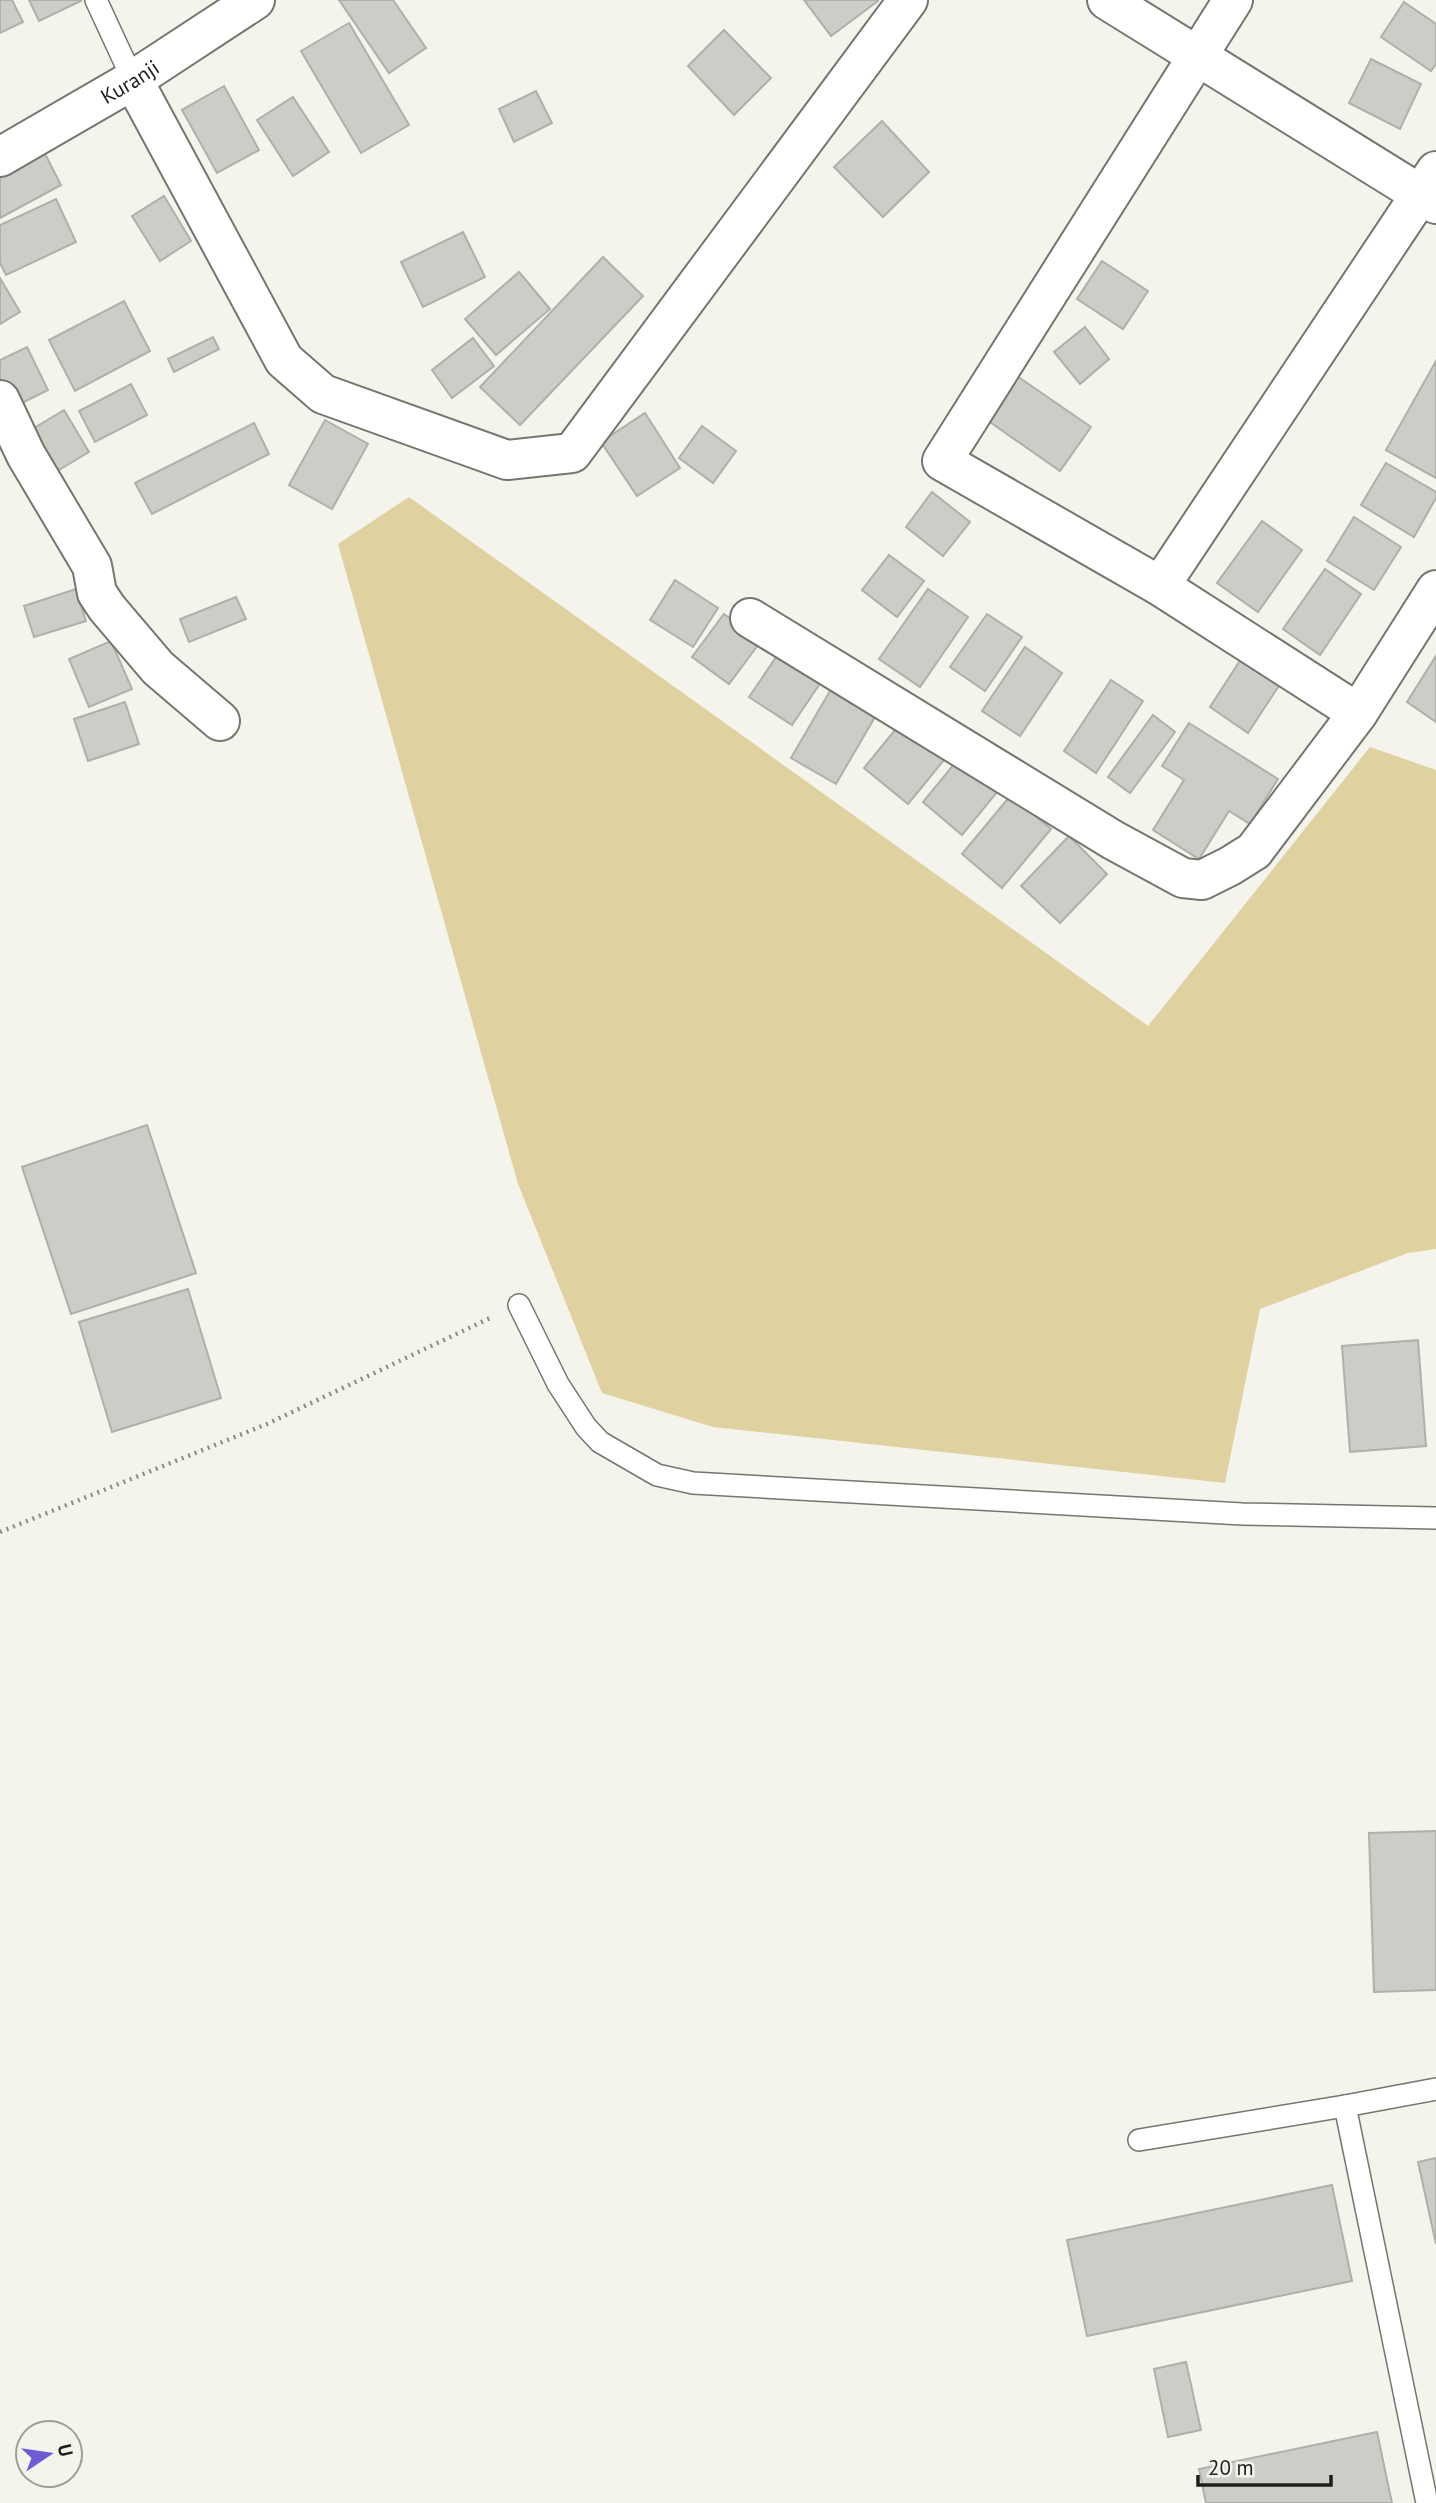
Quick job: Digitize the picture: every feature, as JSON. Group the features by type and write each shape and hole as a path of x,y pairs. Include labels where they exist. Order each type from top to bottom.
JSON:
{"street":[{"name":"Kuranji","path":"0,157 132,80 255,0"},
{"path":"132,80 284,360 323,394 507,460 520,459 572,453 908,0"},
{"path":"1107,0 1197,56 1431,189 1160,586"},
{"path":"1233,0 942,461 1160,586 1358,713"},
{"path":"0,400 26,456 92,566 97,593 107,608 158,667 192,700 220,721"},
{"path":"750,618 1113,840 1183,878 1202,880 1254,851 1358,713 1436,590"}],"lane":[{"path":"96,0 132,80"},
{"path":"519,1305 558,1384 586,1427 600,1442 657,1475 693,1483 1242,1514 1436,1518"},
{"path":"1139,2140 1436,2089"},
{"path":"1345,2106 1427,2503"}],"path":[{"path":"0,1532 267,1424 519,1305"}],"shaded area":[{"path":"409,497 1148,1026 1370,747 1436,770 1436,1249 1408,1253 1260,1309 1225,1483 713,1427 602,1393 518,1184 338,544"}],"building":[{"path":"0,0 12,0 23,22 0,33"},
{"path":"29,0 80,0 81,1 39,21"},
{"path":"339,0 393,0 426,48 389,73"},
{"path":"804,0 877,0 878,1 831,36"},
{"path":"1404,2 1436,24 1436,64 1431,71 1381,37"},
{"path":"349,23 409,125 361,153 301,51"},
{"path":"724,30 771,78 734,115 688,66"},
{"path":"1371,59 1421,84 1400,129 1349,103"},
{"path":"224,86 259,150 217,173 182,110"},
{"path":"536,91 552,123 514,142 499,109"},
{"path":"293,97 329,152 293,176 257,120"},
{"path":"882,121 929,172 883,217 834,167"},
{"path":"42,148 61,185 0,218 0,171"},
{"path":"164,196 191,241 160,261 132,216"},
{"path":"56,199 76,242 6,275 0,263 0,225"},
{"path":"463,232 485,277 423,307 401,262"},
{"path":"603,257 643,296 520,425 480,387"},
{"path":"1102,261 1148,291 1123,329 1077,299"},
{"path":"519,272 550,309 496,355 465,319"},
{"path":"0,278 20,312 0,324"},
{"path":"124,301 150,351 75,391 49,340"},
{"path":"1085,327 1109,359 1080,384 1054,352"},
{"path":"213,337 219,349 174,372 168,359"},
{"path":"473,338 494,366 452,398 432,370"},
{"path":"27,347 48,390 6,411 0,399 0,360"},
{"path":"1436,361 1436,478 1386,450"},
{"path":"1017,376 1091,427 1060,471 987,420"},
{"path":"131,384 147,415 95,442 79,411"},
{"path":"64,410 89,452 44,479 19,437"},
{"path":"645,413 680,468 637,496 601,442"},
{"path":"325,420 368,444 332,509 289,485"},
{"path":"254,423 269,454 152,514 135,483"},
{"path":"702,426 736,451 713,483 679,458"},
{"path":"1386,463 1436,492 1436,498 1414,537 1361,505"},
{"path":"932,492 970,522 943,556 906,527"},
{"path":"1354,517 1401,547 1374,590 1327,561"},
{"path":"1262,521 1302,550 1258,612 1217,583"},
{"path":"889,555 924,581 897,617 862,590"},
{"path":"1325,569 1361,594 1320,655 1283,629"},
{"path":"675,580 718,608 693,647 650,620"},
{"path":"76,589 86,621 34,637 24,606"},
{"path":"928,589 968,617 920,687 879,659"},
{"path":"236,597 246,619 189,642 180,619"},
{"path":"724,614 761,641 729,684 692,657"},
{"path":"987,614 1022,637 985,691 950,667"},
{"path":"111,641 132,689 89,707 69,659"},
{"path":"783,647 825,676 792,725 749,697"},
{"path":"1025,647 1062,673 1020,736 982,711"},
{"path":"1243,656 1282,681 1248,733 1210,707"},
{"path":"1436,656 1436,722 1407,702"},
{"path":"1111,680 1143,701 1096,773 1064,751"},
{"path":"834,684 879,710 836,784 791,758"},
{"path":"125,702 139,744 88,761 74,719"},
{"path":"1153,715 1175,732 1130,793 1108,777"},
{"path":"1189,723 1278,779 1250,824 1229,811 1199,859 1153,830 1184,780 1162,766"},
{"path":"900,724 944,760 908,804 864,768"},
{"path":"959,758 998,791 962,835 923,802"},
{"path":"1011,795 1051,829 1002,888 962,854"},
{"path":"1069,836 1107,874 1060,923 1021,886"},
{"path":"147,1125 196,1273 71,1314 22,1167"},
{"path":"188,1289 221,1398 112,1432 79,1322"},
{"path":"1418,1340 1426,1446 1350,1452 1342,1346"},
{"path":"1436,1831 1436,1990 1374,1992 1369,1833"},
{"path":"1436,2158 1436,2244 1418,2162"},
{"path":"1332,2185 1352,2281 1087,2336 1067,2240"},
{"path":"1186,2362 1201,2430 1168,2437 1154,2369"},
{"path":"1377,2432 1392,2503 1206,2503 1199,2469"}]}
